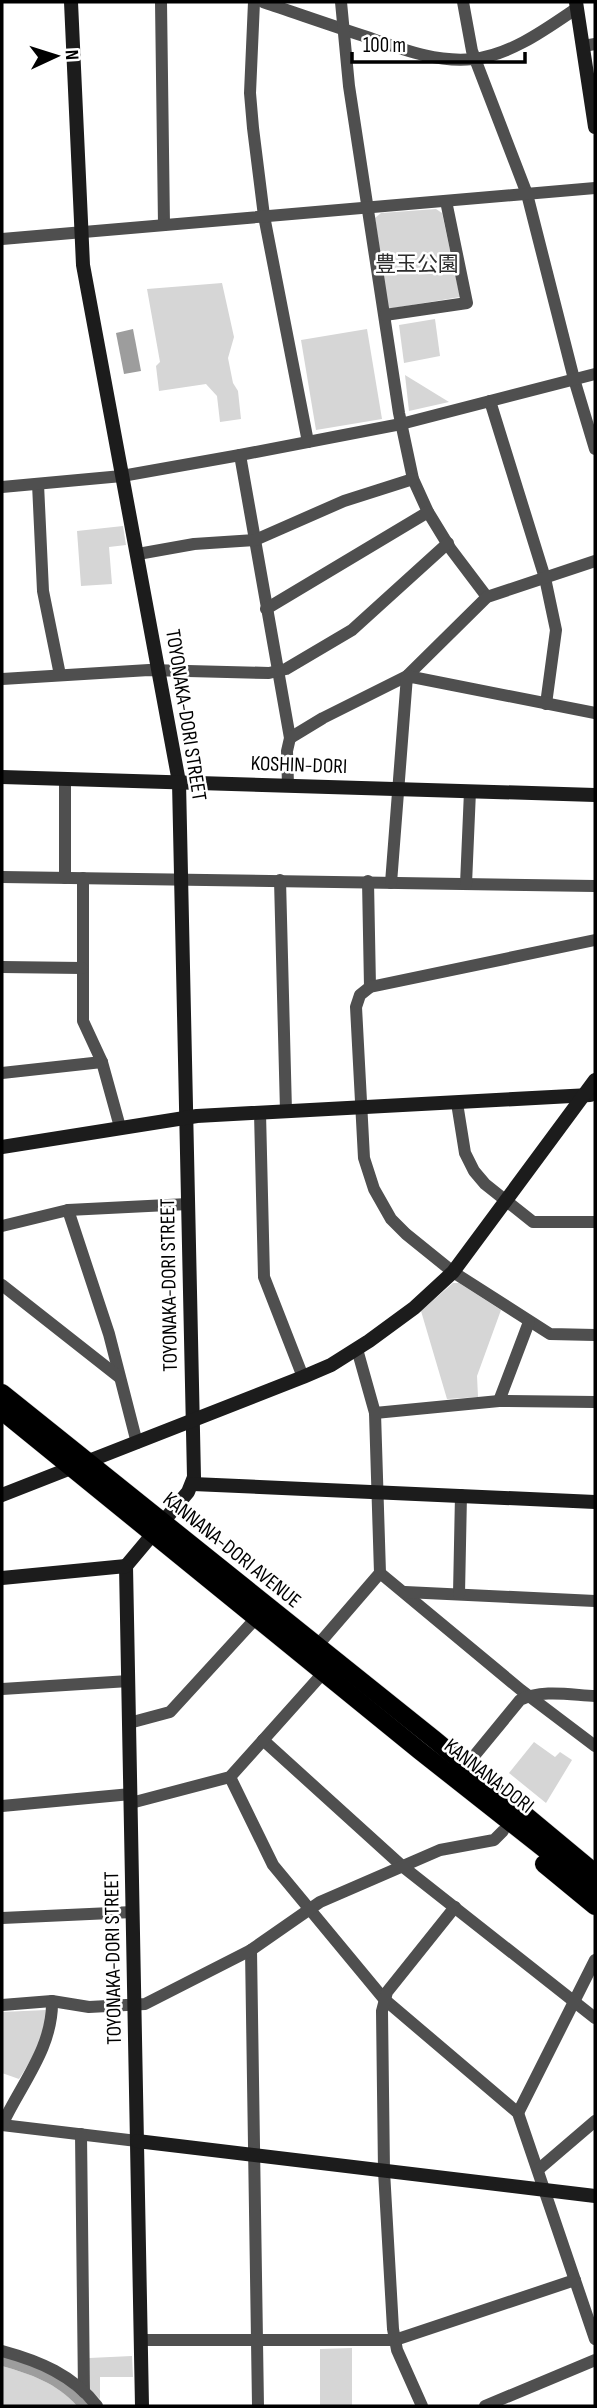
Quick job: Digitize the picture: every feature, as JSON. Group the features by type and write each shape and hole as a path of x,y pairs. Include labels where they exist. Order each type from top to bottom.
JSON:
{"main road":[{"name":"KANNANA-DORI AVENUE","path":"2,1393 79,1465"},
{"name":"KANNANA-DORI AVENUE","path":"2,1411 79,1465 158,1529 257,1617 420,1751"},
{"name":"KANNANA-DORI AVENUE","path":"158,1529 317,1646 435,1740"},
{"name":"KANNANA DORI","path":"435,1740 468,1764 533,1832"},
{"name":"KANNANA DORI","path":"420,1751 533,1832"},
{"path":"420,1751 480,1812 595,1906"},
{"path":"468,1764 494,1777 595,1859"},
{"path":"533,1832 595,1873"},
{"path":"533,1832 595,1889"}],"street":[{"name":"TOYONAKA-DORI STREET","path":"71,2 83,265 179,782 192,1483"},
{"path":"161,2 164,225"},
{"path":"254,2 250,93 264,216 308,442"},
{"path":"263,2 420,54 457,60 475,59 524,42 577,5 589,45 595,127"},
{"path":"341,2 368,208 401,424 413,479 428,512 488,597"},
{"path":"463,2 475,59 527,194 574,379 595,449"},
{"path":"2,239 595,188"},
{"path":"385,316 467,303 446,201"},
{"path":"2,487 122,476 240,455 401,424 595,374"},
{"path":"489,401 545,578 556,630 545,704"},
{"path":"240,455 290,738 287,751 288,786"},
{"path":"138,554 194,544 255,540 344,501 413,479"},
{"path":"38,484 43,591 60,675"},
{"path":"266,608 428,512"},
{"path":"2,679 159,671 277,672 352,630 448,543"},
{"path":"290,738 323,718 407,677 488,597 595,561"},
{"path":"407,677 595,713"},
{"path":"391,883 407,677"},
{"name":"KOSHIN-DORI","path":"2,777 595,795"},
{"path":"65,779 65,878"},
{"path":"466,884 470,791"},
{"path":"2,877 595,886"},
{"path":"83,878 83,1021 102,1062 121,1127"},
{"path":"279,880 286,1111"},
{"path":"368,881 370,987"},
{"path":"595,940 370,987 360,995 356,1007 364,1158 380,1203 399,1228 453,1272 550,1335 595,1335"},
{"path":"2,967 82,968"},
{"path":"2,1073 102,1062"},
{"path":"2,1495 303,1377 357,1349 414,1308 453,1272 590,1095 595,1080"},
{"path":"2,1147 187,1118 590,1095"},
{"path":"457,1103 463,1144 469,1163 479,1178 506,1202 533,1222 595,1222"},
{"path":"260,1113 264,1277 303,1377"},
{"path":"2,1226 68,1210 188,1204"},
{"path":"68,1210 109,1334 137,1443"},
{"path":"2,1285 119,1377"},
{"path":"499,1401 529,1322"},
{"path":"317,1646 380,1573 375,1413 357,1349"},
{"path":"375,1413 499,1401 595,1402"},
{"path":"2,1578 126,1566 192,1483 595,1502"},
{"path":"458,1594 461,1495"},
{"name":"TOYONAKA-DORI STREET","path":"126,1566 142,2406"},
{"path":"380,1573 529,1696 595,1746"},
{"path":"405,1592 595,1601"},
{"path":"130,1723 170,1712 257,1617"},
{"path":"2,1806 131,1798 230,1777 324,1672"},
{"path":"2,1689 129,1681"},
{"path":"468,1764 520,1700 529,1696 595,1696"},
{"path":"263,1740 402,1866 595,2018"},
{"path":"230,1777 273,1865 384,1999 518,2113 595,2339"},
{"path":"2,2005 52,2001 89,2007 145,2004 251,1951 320,1902 440,1850 494,1840 503,1830"},
{"path":"422,2406 394,2340 384,2171 382,2011 387,1992 455,1907"},
{"path":"2,1917 133,1912"},
{"path":"251,1951 258,2406"},
{"path":"518,2113 595,1960"},
{"path":"52,2001 52,2014 44,2047 2,2125 595,2196"},
{"path":"539,2169 595,2121"},
{"path":"81,2134 84,2392"},
{"path":"141,2340 394,2340 575,2280"},
{"path":"2,2351 50,2367 84,2392 97,2406"},
{"path":"485,2406 595,2360"}],"green space":[{"name":"豊玉公園","path":"436,209 442,213 460,297 388,309 375,218 381,213"},
{"path":"222,283 234,337 228,358 233,383 238,391 241,419 220,422 217,396 206,384 159,391 156,366 160,362 147,289"},
{"path":"435,319 440,356 404,363 399,325"},
{"path":"367,329 382,419 316,430 301,340"},
{"path":"405,375 449,402 409,411"},
{"path":"123,526 126,545 109,547 112,584 81,586 77,531"},
{"path":"453,1283 459,1283 501,1310 477,1376 478,1397 447,1399 421,1311"},
{"path":"534,1742 555,1757 560,1752 572,1760 546,1803 509,1773"},
{"path":"46,2010 41,2038 19,2079 2,2073 2,2012"},
{"path":"352,2348 352,2406 320,2405 320,2349"},
{"path":"132,2356 133,2377 100,2377 100,2399 90,2390 89,2358"},
{"path":"2,2366 52,2385 77,2406 2,2406"}],"shaded area":[{"path":"133,329 141,371 124,374 116,333"},
{"path":"2,2355 55,2374 91,2406 77,2406 52,2385 2,2366"}]}
